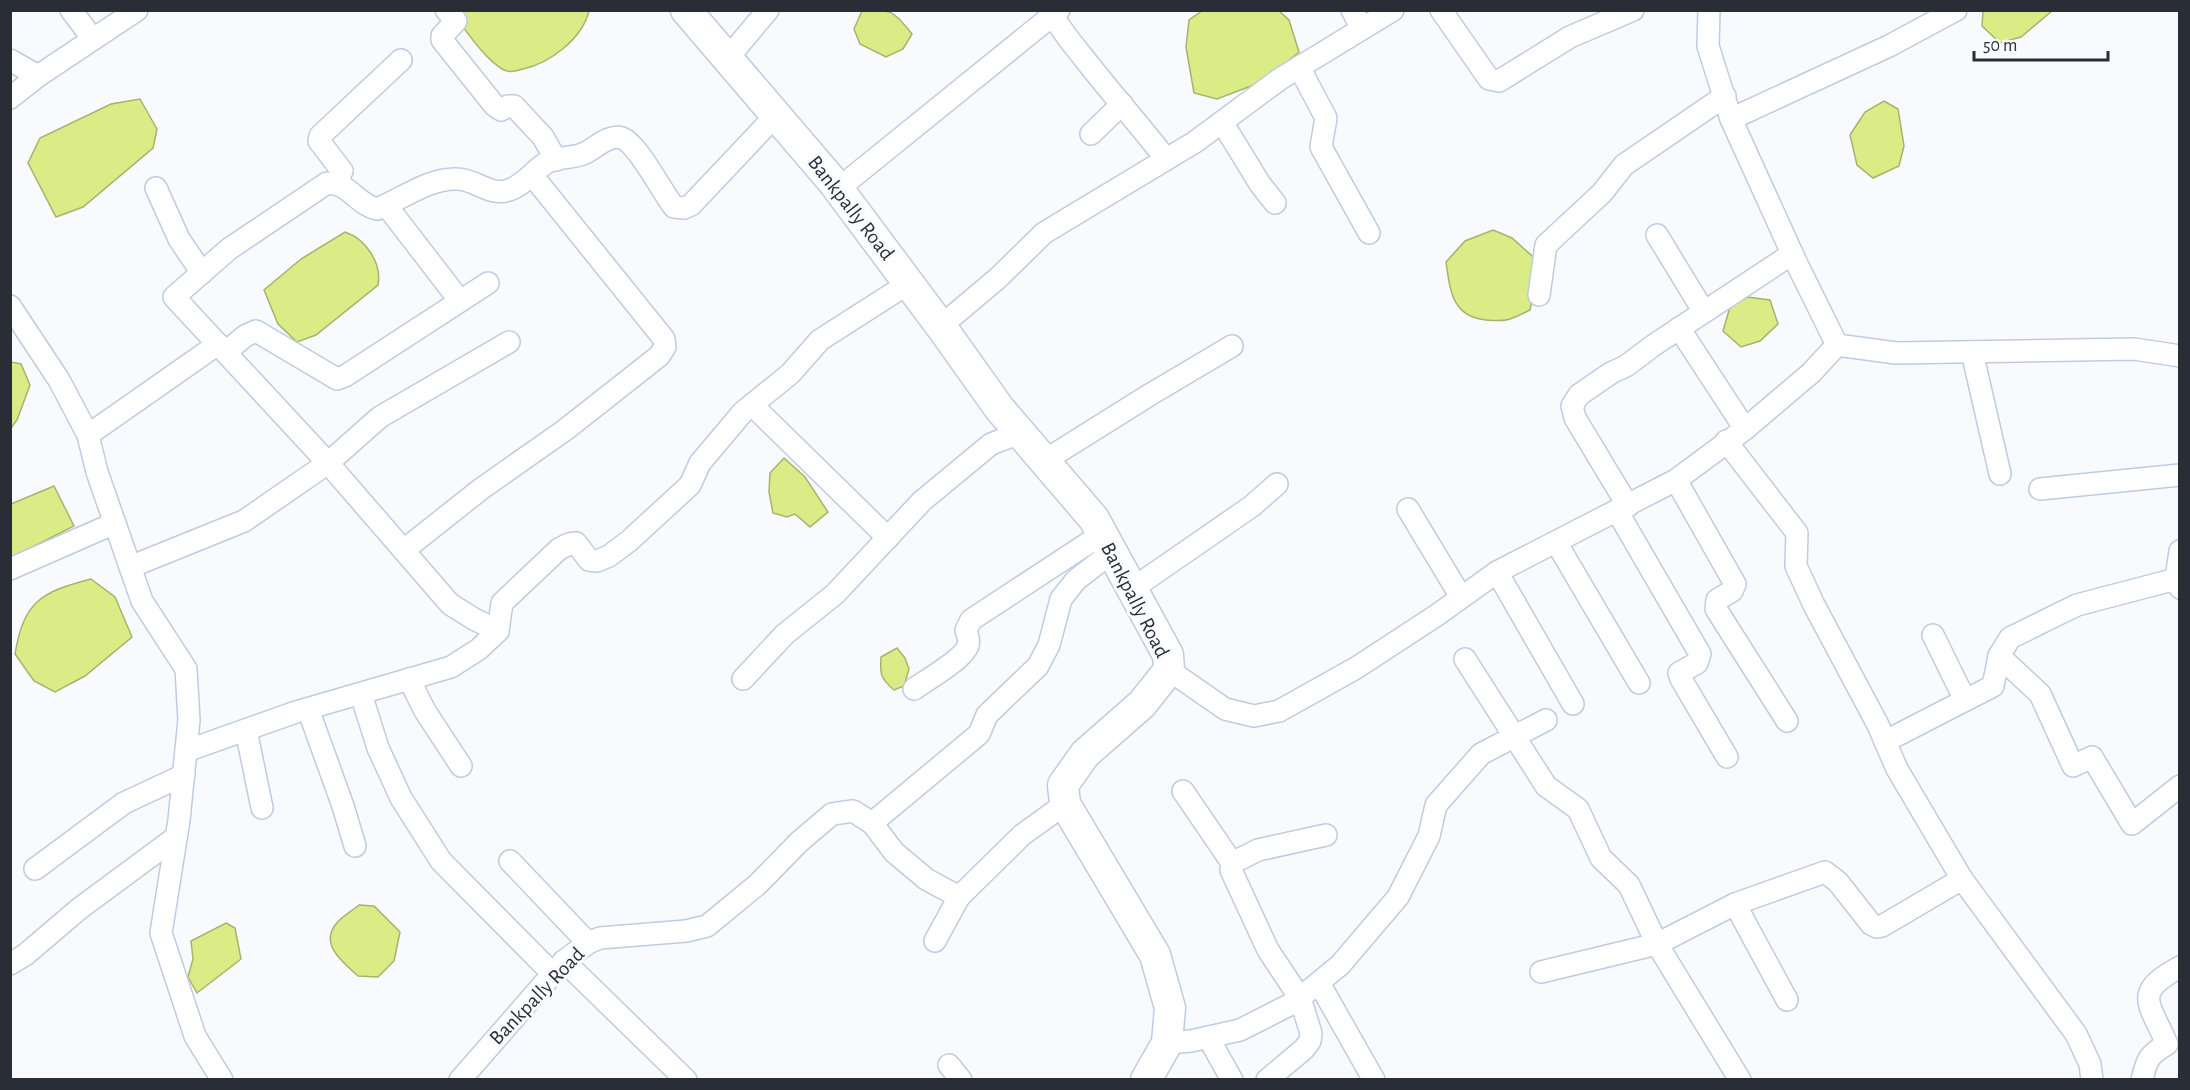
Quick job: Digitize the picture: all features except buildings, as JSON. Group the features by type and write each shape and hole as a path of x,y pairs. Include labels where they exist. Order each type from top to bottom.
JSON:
{"street":[{"path":"71,10 93,39"},
{"path":"10,98 38,76 137,10"},
{"path":"446,10 456,21 442,36 442,40 494,105 501,110 514,106 543,137 556,160"},
{"name":"Bankpally Road","path":"686,10 838,189 941,326 999,408 1094,519 1168,655 1169,670 1142,704 1085,754 1063,785 1065,804"},
{"path":"727,59 768,10"},
{"path":"1352,10 1362,29"},
{"path":"941,326 998,278 1044,233 1166,159 1299,67 1393,10"},
{"path":"1441,10 1489,79 1495,81 1515,72 1570,37 1633,10"},
{"path":"1709,10 1708,46 1731,119 1792,254 1837,345"},
{"path":"1731,119 1890,46 1956,10"},
{"path":"838,189 1056,13 1059,27 1166,159"},
{"path":"10,60 38,76"},
{"path":"337,183 342,171 319,141 320,136 401,60"},
{"path":"1299,67 1326,117 1321,147 1369,233"},
{"path":"1539,295 1546,245 1602,193 1624,165 1725,96"},
{"path":"1091,134 1122,104"},
{"path":"498,631 450,604 328,463 174,297 229,249 327,183 337,183 370,208 377,209 448,179 459,179 500,192 515,187 546,163 585,153 610,138 618,137 626,140 636,149 674,207 684,208 691,205 776,115"},
{"path":"1222,122 1260,184 1275,203"},
{"path":"404,550 490,482 574,423 659,356 665,347 664,339 532,175"},
{"path":"156,188 179,239 202,273"},
{"path":"386,205 460,301"},
{"path":"1658,235 1704,312"},
{"path":"1727,758 1679,673 1697,663 1700,654 1575,418 1572,406 1579,395 1792,254"},
{"path":"88,435 222,348 245,336 256,332 337,379 488,283"},
{"path":"186,751 308,709 451,667 479,649 498,631 502,603 559,549 576,543 589,560 597,561 609,556 629,542 690,485 700,463 743,412 790,374 820,340 909,283"},
{"path":"10,306 59,380 88,435 97,472 142,601 186,669 189,720 184,775 161,933 195,1036 222,1080"},
{"path":"1679,328 1745,429"},
{"path":"130,567 244,521 328,463 380,417 509,342"},
{"path":"1837,345 1896,353 2134,349 2180,356"},
{"path":"1169,670 1225,709 1254,716 1279,711 1356,668 1497,572 1676,480 1745,429 1811,373 1837,345"},
{"path":"1044,460 1232,346"},
{"path":"1972,352 2000,474"},
{"path":"752,405 888,538"},
{"path":"743,679 785,634 834,594 922,501 991,444 1020,433"},
{"path":"1726,441 1797,533 1797,566 1814,605 1886,741 1897,769 1962,879 2076,1034 2090,1064 2092,1080"},
{"path":"2040,489 2180,475"},
{"path":"1676,480 1735,584 1732,591 1717,600 1716,609 1787,721"},
{"path":"1132,589 1252,506 1276,484"},
{"path":"1408,509 1461,597"},
{"path":"10,569 115,523"},
{"path":"1556,542 1639,683"},
{"path":"915,689 968,648 969,640 966,630 971,620 1107,543"},
{"path":"959,897 926,879 894,852 872,823 979,734 987,715 1038,666 1049,645 1061,599 1107,543"},
{"path":"1886,741 1993,686 1999,656 2010,639 2077,605 2178,584 2180,551"},
{"path":"1497,572 1573,704"},
{"path":"1933,635 1965,700"},
{"path":"1999,656 2040,694 2073,766 2092,757 2132,824 2180,786"},
{"path":"1465,659 1546,786 1578,809 1601,858 1629,885 1657,944 1740,1080"},
{"path":"409,679 425,711 461,766"},
{"path":"361,694 378,748 401,798 441,861 686,1080"},
{"path":"308,709 355,846"},
{"path":"1167,1043 1240,1030 1300,998 1340,965 1398,897 1429,836 1436,805 1481,754 1546,720"},
{"path":"246,730 262,808"},
{"path":"35,870 124,803 184,775"},
{"path":"1183,791 1232,863 1231,870 1268,950 1300,998 1311,1033 1310,1041 1304,1049 1267,1080"},
{"path":"935,940 959,897 1022,835 1065,804 1155,955 1170,1008 1167,1043 1146,1080"},
{"name":"Bankpally Road","path":"460,1080 559,968 588,943 600,938 686,931 707,926 758,884 799,842 832,814 853,811 872,823"},
{"path":"1232,863 1258,850 1326,835"},
{"path":"10,964 25,955 79,909 175,838"},
{"path":"510,861 588,943"},
{"path":"1541,972 1657,944 1735,903 1825,872 1838,882 1871,924 1877,927 1962,879"},
{"path":"1735,903 1787,1000"},
{"path":"2142,1080 2147,1060 2152,1053 2173,1048 2148,999 2150,988 2160,978 2180,967"},
{"path":"1319,982 1374,1080"},
{"path":"1208,1037 1232,1080"}],"shaded area":[{"path":"1983,10 2052,11 2021,37 2000,43 1982,26"},
{"path":"462,11 589,11 580,31 564,48 533,66 511,72 498,66 472,40 457,19"},
{"path":"862,11 887,12 896,16 912,34 903,49 886,57 860,44 854,29"},
{"path":"1202,11 1279,11 1289,20 1299,52 1264,81 1217,99 1194,93 1186,47 1189,20"},
{"path":"140,99 157,129 153,148 83,207 56,217 28,163 40,138 111,104"},
{"path":"1884,101 1898,109 1904,146 1899,166 1873,178 1857,165 1850,135 1865,112"},
{"path":"1493,230 1512,238 1539,262 1530,310 1504,320 1475,318 1459,308 1451,292 1446,262 1465,241"},
{"path":"345,232 360,240 371,253 379,277 378,285 316,335 297,342 278,324 264,290 301,259"},
{"path":"1747,297 1770,300 1778,324 1760,341 1741,347 1723,331 1730,307"},
{"path":"11,362 21,364 30,385 17,420 11,428"},
{"path":"784,458 805,477 828,512 810,527 795,514 787,517 773,513 769,492 770,473"},
{"path":"54,486 74,526 11,558 11,504"},
{"path":"91,579 115,597 132,637 85,676 55,692 34,681 15,654 19,636 30,610 47,594"},
{"path":"897,648 905,658 909,669 904,686 894,690 882,675 881,657"},
{"path":"359,905 374,906 400,932 394,961 378,977 358,976 335,953 330,939 336,924"},
{"path":"226,923 235,928 241,959 197,993 188,977 193,959 191,941"}]}
